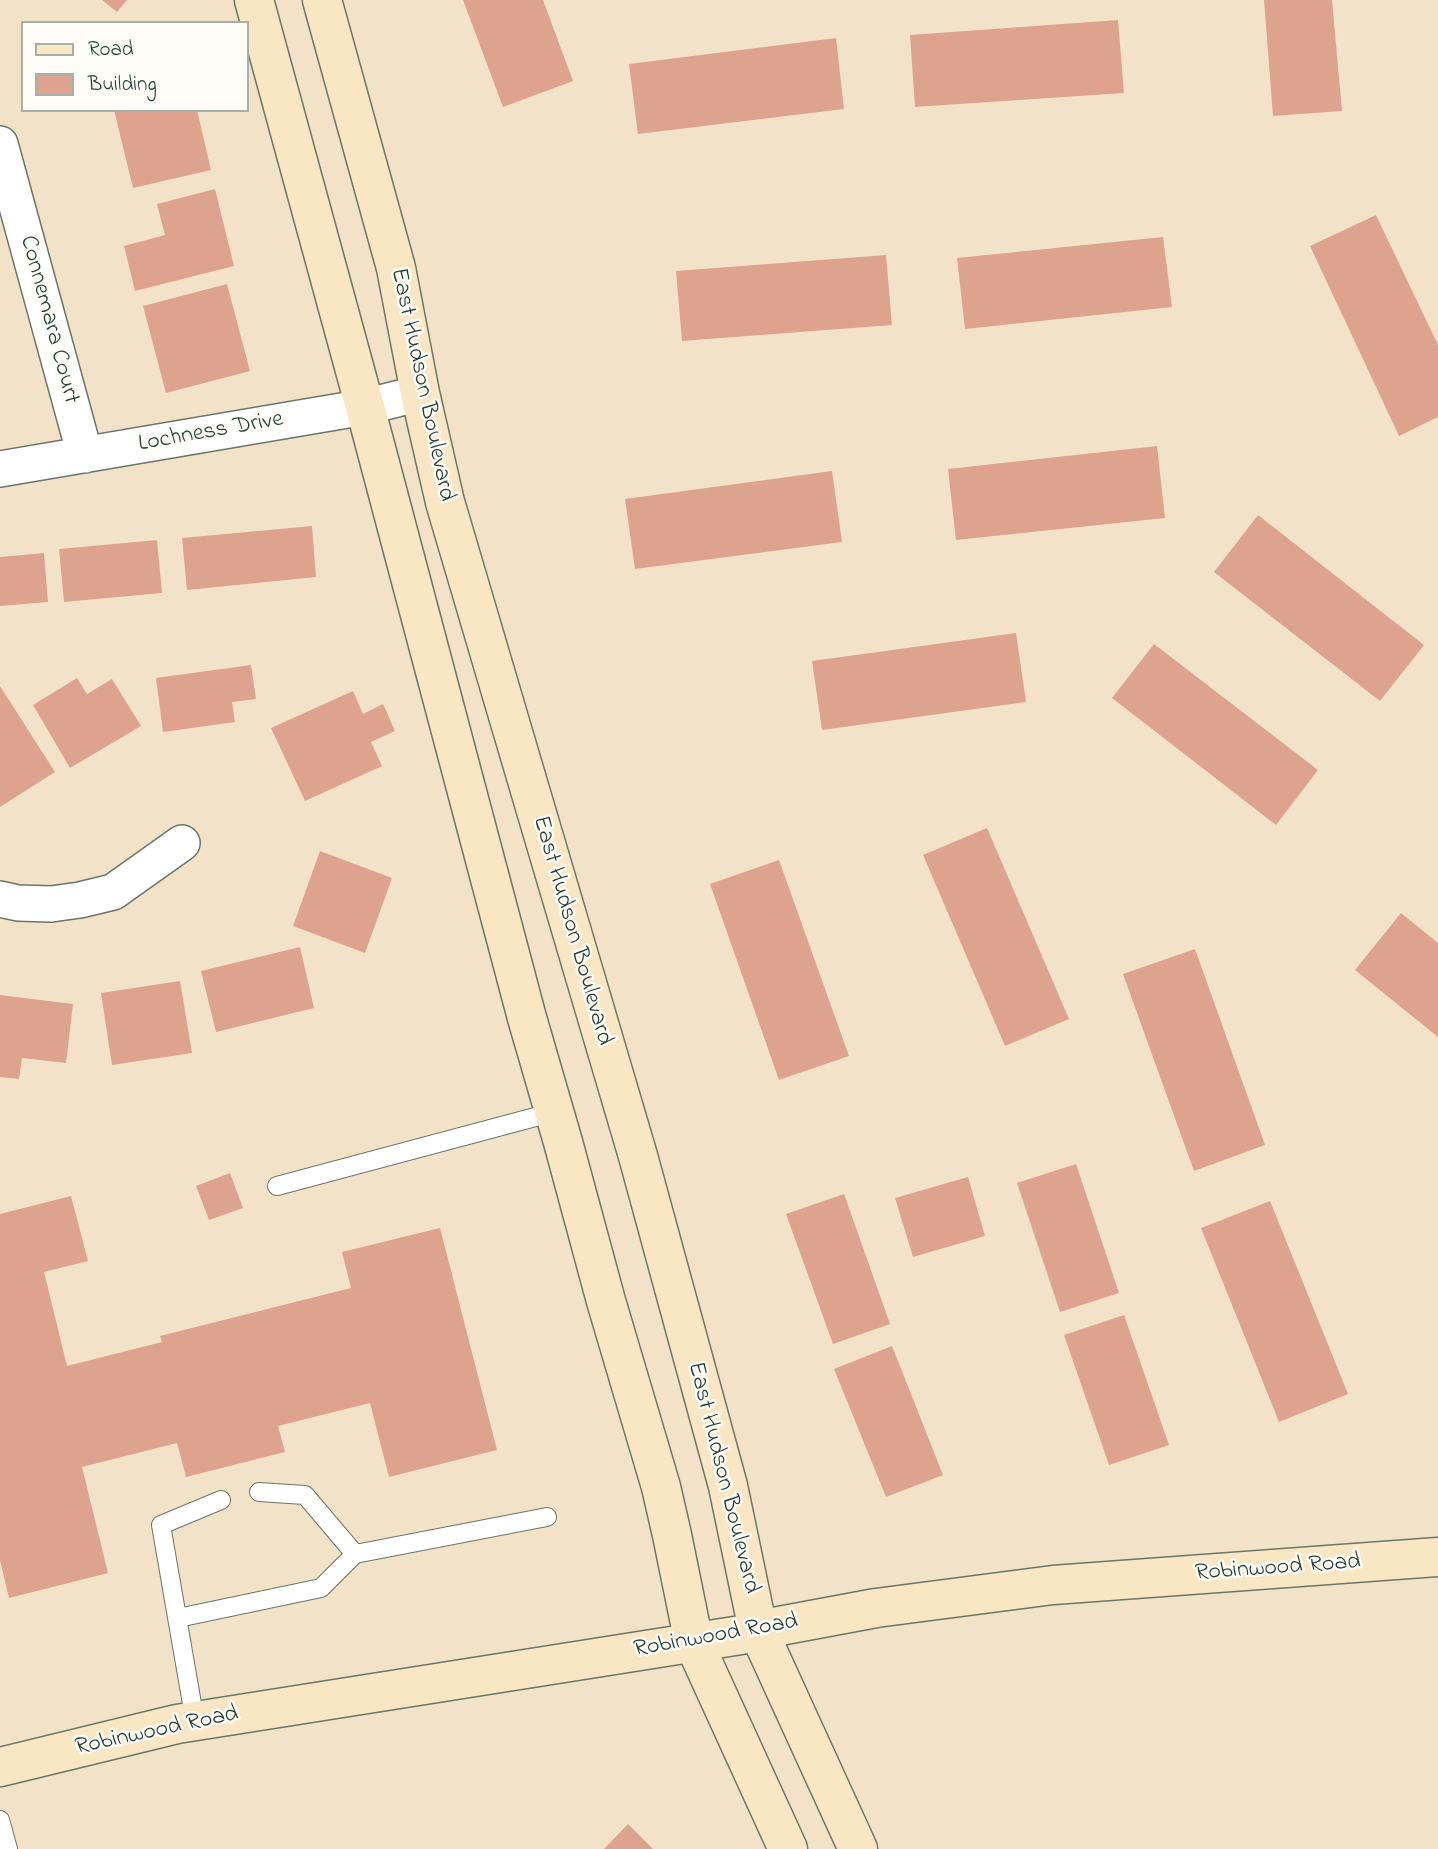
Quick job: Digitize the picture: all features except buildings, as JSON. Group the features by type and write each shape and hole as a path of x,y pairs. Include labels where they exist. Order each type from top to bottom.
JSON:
{"main road":[{"path":"254,0 527,1018 661,1487 694,1643 788,1849"},
{"name":"East Hudson Boulevard","path":"322,0 396,268 420,393 445,502 638,1156 728,1486 758,1630 858,1849"},
{"name":"Robinwood Road","path":"0,1767 195,1721 694,1643 876,1608 1053,1585 1438,1557"}],"street":[{"name":"Connemara Court","path":"0,144 85,455"},
{"name":"Lochness Drive","path":"0,469 365,407 420,393"},
{"path":"0,899 18,903 51,904 113,892 182,843"}],"lane":[{"path":"277,1186 554,1112"},
{"path":"259,1492 305,1495 355,1554"},
{"path":"195,1721 162,1525 221,1500"},
{"path":"178,1618 321,1588 355,1554 547,1517"},
{"path":"0,1820 8,1849"}]}
